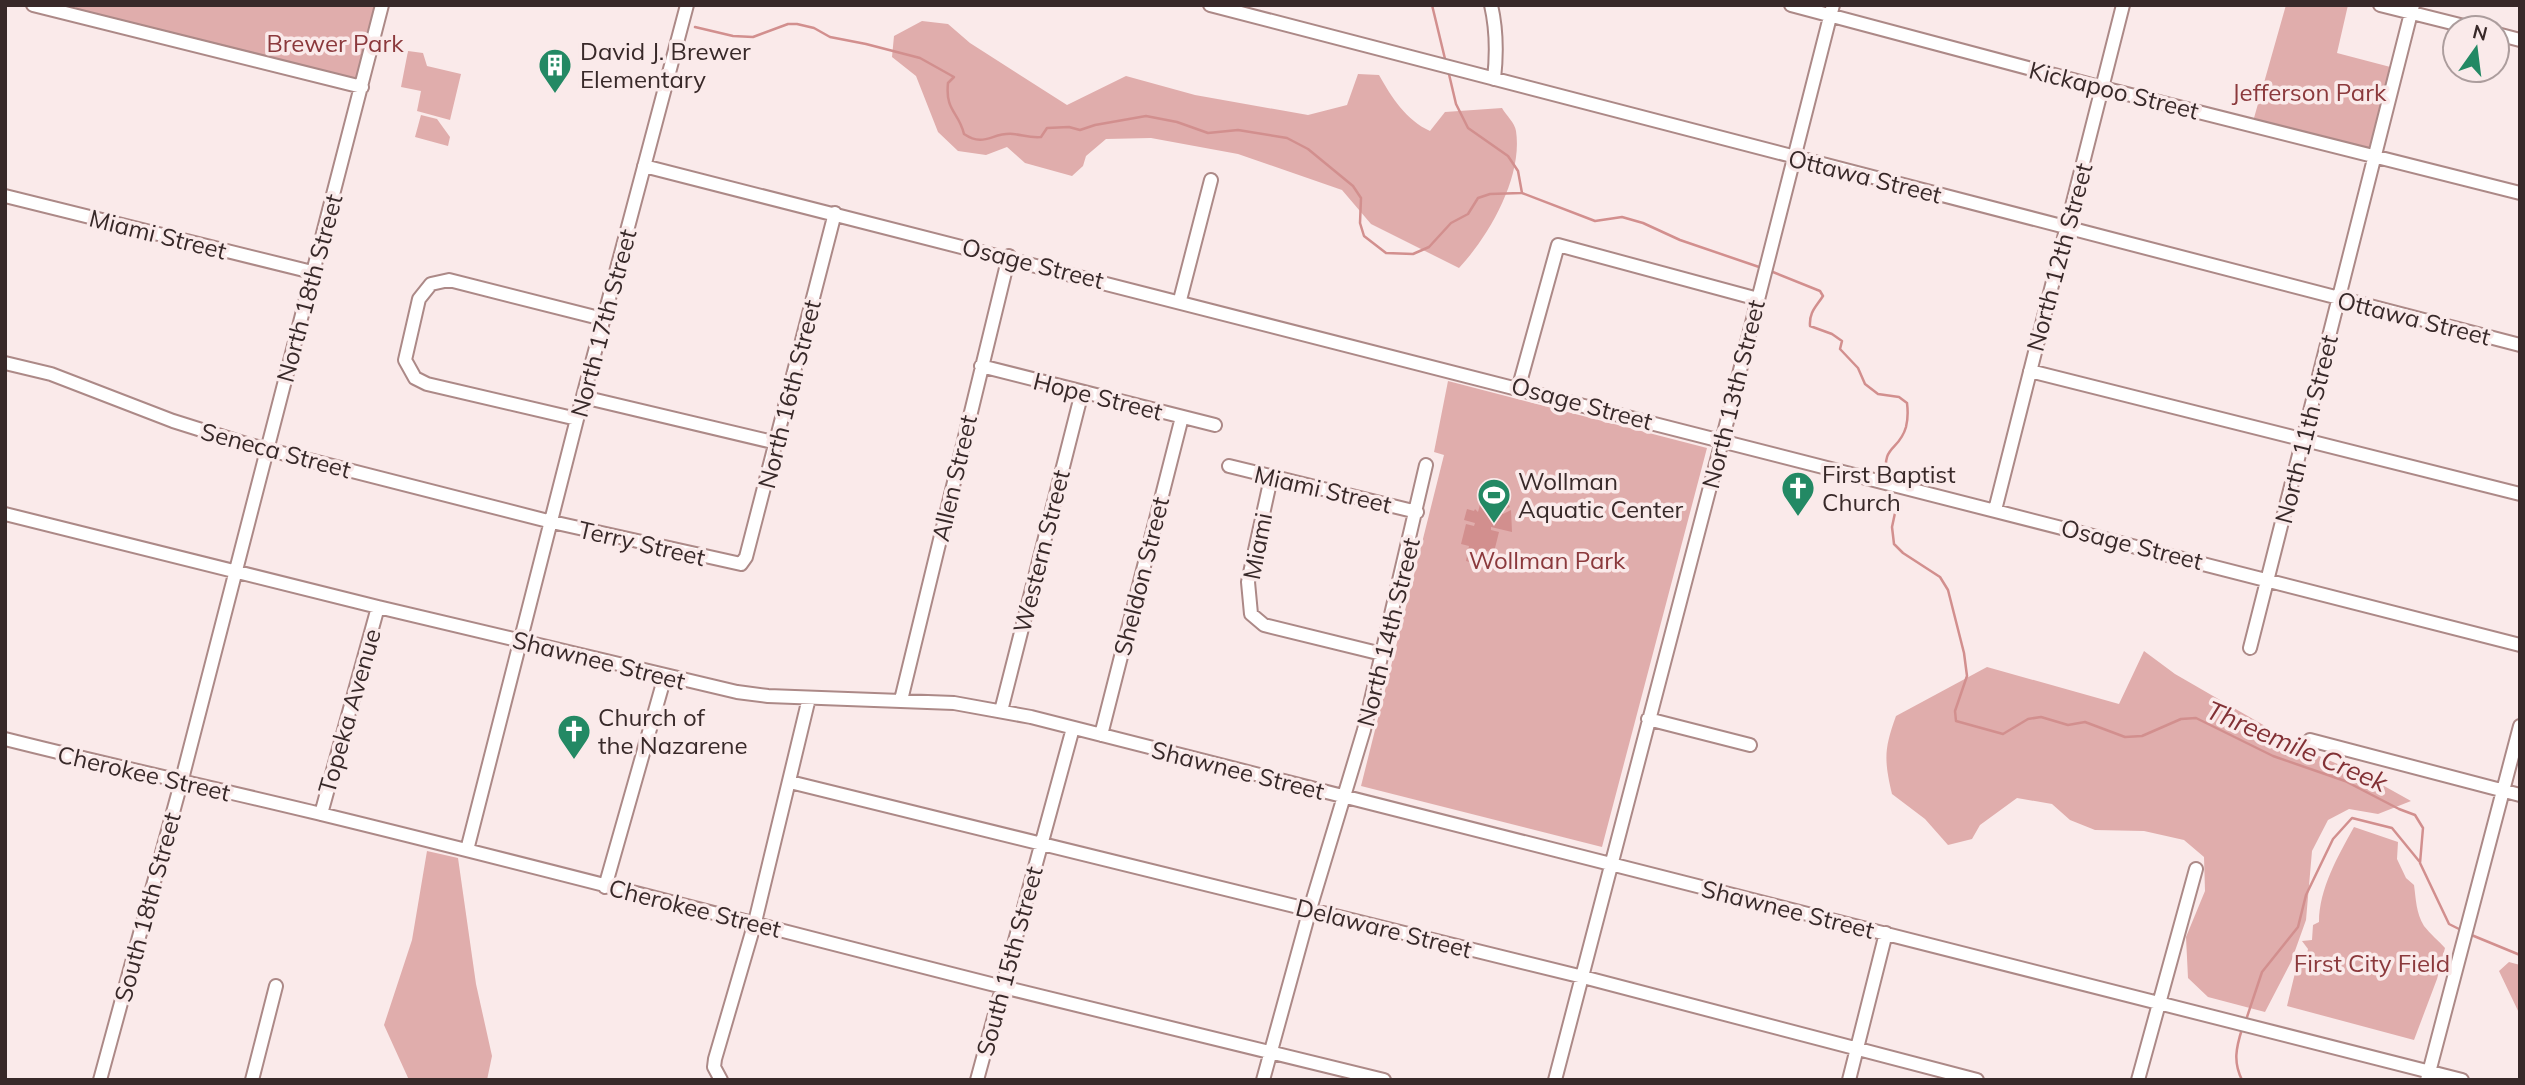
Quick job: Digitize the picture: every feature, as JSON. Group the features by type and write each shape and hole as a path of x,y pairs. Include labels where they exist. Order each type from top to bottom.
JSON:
{"street":[{"path":"33,5 75,10 362,87"},
{"name":"North 18th Street","path":"235,572 382,5"},
{"name":"North 17th Street","path":"467,850 603,319 687,5"},
{"name":"Ottawa Street","path":"1210,5 2520,345"},
{"path":"1490,5 1495,24 1497,52 1494,79"},
{"name":"Kickapoo Street","path":"1791,5 1832,10 2103,88 2520,193"},
{"name":"North 12th Street","path":"1995,510 2123,5"},
{"path":"2380,5 2412,9 2441,18"},
{"name":"North 11th Street","path":"2250,648 2412,9"},
{"name":"North 13th Street","path":"1555,1080 1723,441 1832,10"},
{"name":"Osage Street","path":"644,166 1519,386 1723,441 2520,645"},
{"path":"1180,300 1211,180"},
{"name":"Miami Street","path":"5,196 312,272"},
{"name":"North 16th Street","path":"732,564 741,564 746,556 835,213"},
{"path":"1519,386 1558,245 1758,299"},
{"name":"Allen Street","path":"901,700 1009,256"},
{"path":"577,419 427,384 415,378 405,360 416,311 424,291 440,281 449,280 603,319"},
{"name":"Seneca Street","path":"5,363 51,374 173,421 267,449 552,522"},
{"name":"Hope Street","path":"981,366 1215,425"},
{"path":"2030,371 2520,494"},
{"name":"Western Street","path":"1001,711 1082,392"},
{"path":"583,397 777,443"},
{"name":"Sheldon Street","path":"1101,736 1182,417"},
{"name":"Miami Street","path":"1229,466 1417,512"},
{"name":"North 14th Street","path":"1263,1080 1310,909 1364,730 1426,466"},
{"name":"Miami","path":"1271,478 1248,582 1251,614 1264,625 1382,654"},
{"name":"Shawnee Street","path":"5,514 378,607 737,692 809,698 901,700 1001,711 1886,933 2428,1075 2462,1080"},
{"name":"Terry Street","path":"552,522 732,564"},
{"name":"South 18th Street","path":"100,1080 235,572"},
{"name":"Topeka Avenue","path":"321,814 378,607"},
{"path":"605,887 665,676"},
{"path":"719,1077 714,1067 715,1059 755,922 809,698"},
{"path":"1648,719 1750,745"},
{"path":"2428,1075 2520,726"},
{"name":"South 15th Street","path":"977,1080 1073,728"},
{"name":"Cherokee Street","path":"5,739 467,850 1003,987 1384,1080"},
{"path":"2310,740 2520,794"},
{"name":"Delaware Street","path":"790,782 1583,977 1976,1080"},
{"path":"2138,1080 2196,869"},
{"path":"1849,1080 1886,933"},
{"path":"252,1080 276,986"}],"green space":[{"name":"Brewer Park","path":"76,5 382,5 362,87 74,15"},
{"name":"Jefferson Park","path":"2286,5 2348,5 2337,53 2398,69 2376,157 2252,125"},
{"path":"922,21 948,24 970,43 1067,105 1126,76 1195,95 1308,115 1347,105 1358,74 1379,75 1407,115 1430,131 1445,112 1502,108 1516,131 1517,149 1509,186 1482,240 1459,268 1371,224 1342,190 1238,154 1151,138 1106,139 1086,156 1083,166 1072,176 1025,163 1007,147 986,155 958,151 938,132 916,76 892,57 894,36"},
{"path":"408,51 423,53 427,66 461,74 450,120 417,111 421,91 401,87"},
{"path":"421,115 437,119 450,137 448,146 415,137"},
{"name":"Wollman Park","path":"1448,381 1707,448 1602,847 1361,786 1444,455 1434,452"},
{"path":"2144,651 2175,674 2312,753 2368,777 2411,801 2378,814 2349,809 2328,820 2312,851 2306,920 2291,962 2265,1012 2208,997 2188,978 2186,937 2205,891 2204,857 2184,840 2144,831 2095,830 2070,820 2052,804 2017,798 1980,825 1972,839 1948,845 1925,819 1892,794 1886,755 1896,716 1987,667 2119,704"},
{"name":"First City Field","path":"2354,827 2398,842 2397,859 2406,878 2414,885 2421,921 2445,948 2437,979 2414,1040 2287,1006 2295,973 2305,963 2308,949 2302,941 2312,940 2313,925 2319,922 2326,885"},
{"path":"427,851 458,858 476,984 492,1056 487,1080 409,1080 384,1025 412,940"},
{"path":"2509,962 2520,965 2520,1015 2499,971"}],"shaded area":[{"name":"Wollman Aquatic Center","path":"1485,486 1500,494 1510,507 1501,511 1503,514 1511,510 1512,532 1491,527 1491,530 1499,532 1494,552 1485,551 1481,565 1466,561 1469,546 1461,544 1466,524 1474,526 1475,523 1464,520 1467,509 1475,509 1478,512"}],"waterway":[{"name":"Threemile Creek","path":"1432,5 1446,63"},
{"path":"695,27 733,36 753,37 788,24 797,24 814,28 830,37 920,58 954,77 948,83 950,106 964,134 978,140 1006,134 1041,137 1047,128 1069,127 1080,130 1146,116 1177,122 1208,133 1238,130 1287,138 1308,149 1353,186 1361,198 1360,223 1364,236 1386,253 1413,254 1429,247 1451,223 1468,214 1478,198 1490,194 1521,193"},
{"name":"Threemile Creek","path":"1448,70 1456,104 1468,128 1508,156 1518,171 1522,193 1595,221 1622,217 1643,223 1680,240 1762,268"},
{"name":"Threemile Creek","path":"1768,270 1820,291 1823,296 1812,313 1810,326 1842,341 1840,349 1858,368 1865,384 1878,394 1899,397 1907,403 1906,427 1886,459 1887,478"},
{"name":"Threemile Creek","path":"1888,485 1895,513 1892,527 1894,544 1940,577 1948,590 1967,676 1955,711 1956,721 2003,734 2028,719 2041,717 2068,725 2085,722 2125,737 2142,736 2181,719 2196,718 2273,756 2345,781 2415,815 2423,828 2420,863 2449,924 2463,931"},
{"path":"2246,1020 2262,972 2298,927 2306,895 2333,839 2352,818 2392,828 2419,861"},
{"name":"Threemile Creek","path":"2469,934 2520,955"},
{"path":"2242,1029 2236,1055 2242,1080"}],"place":[{"name":"David J. Brewer Elementary","path":"555,95"},
{"name":"First Baptist Church","path":"1798,518"},
{"name":"Wollman Aquatic Center","path":"1494,525"},
{"name":"Church of the Nazarene","path":"574,761"}]}
